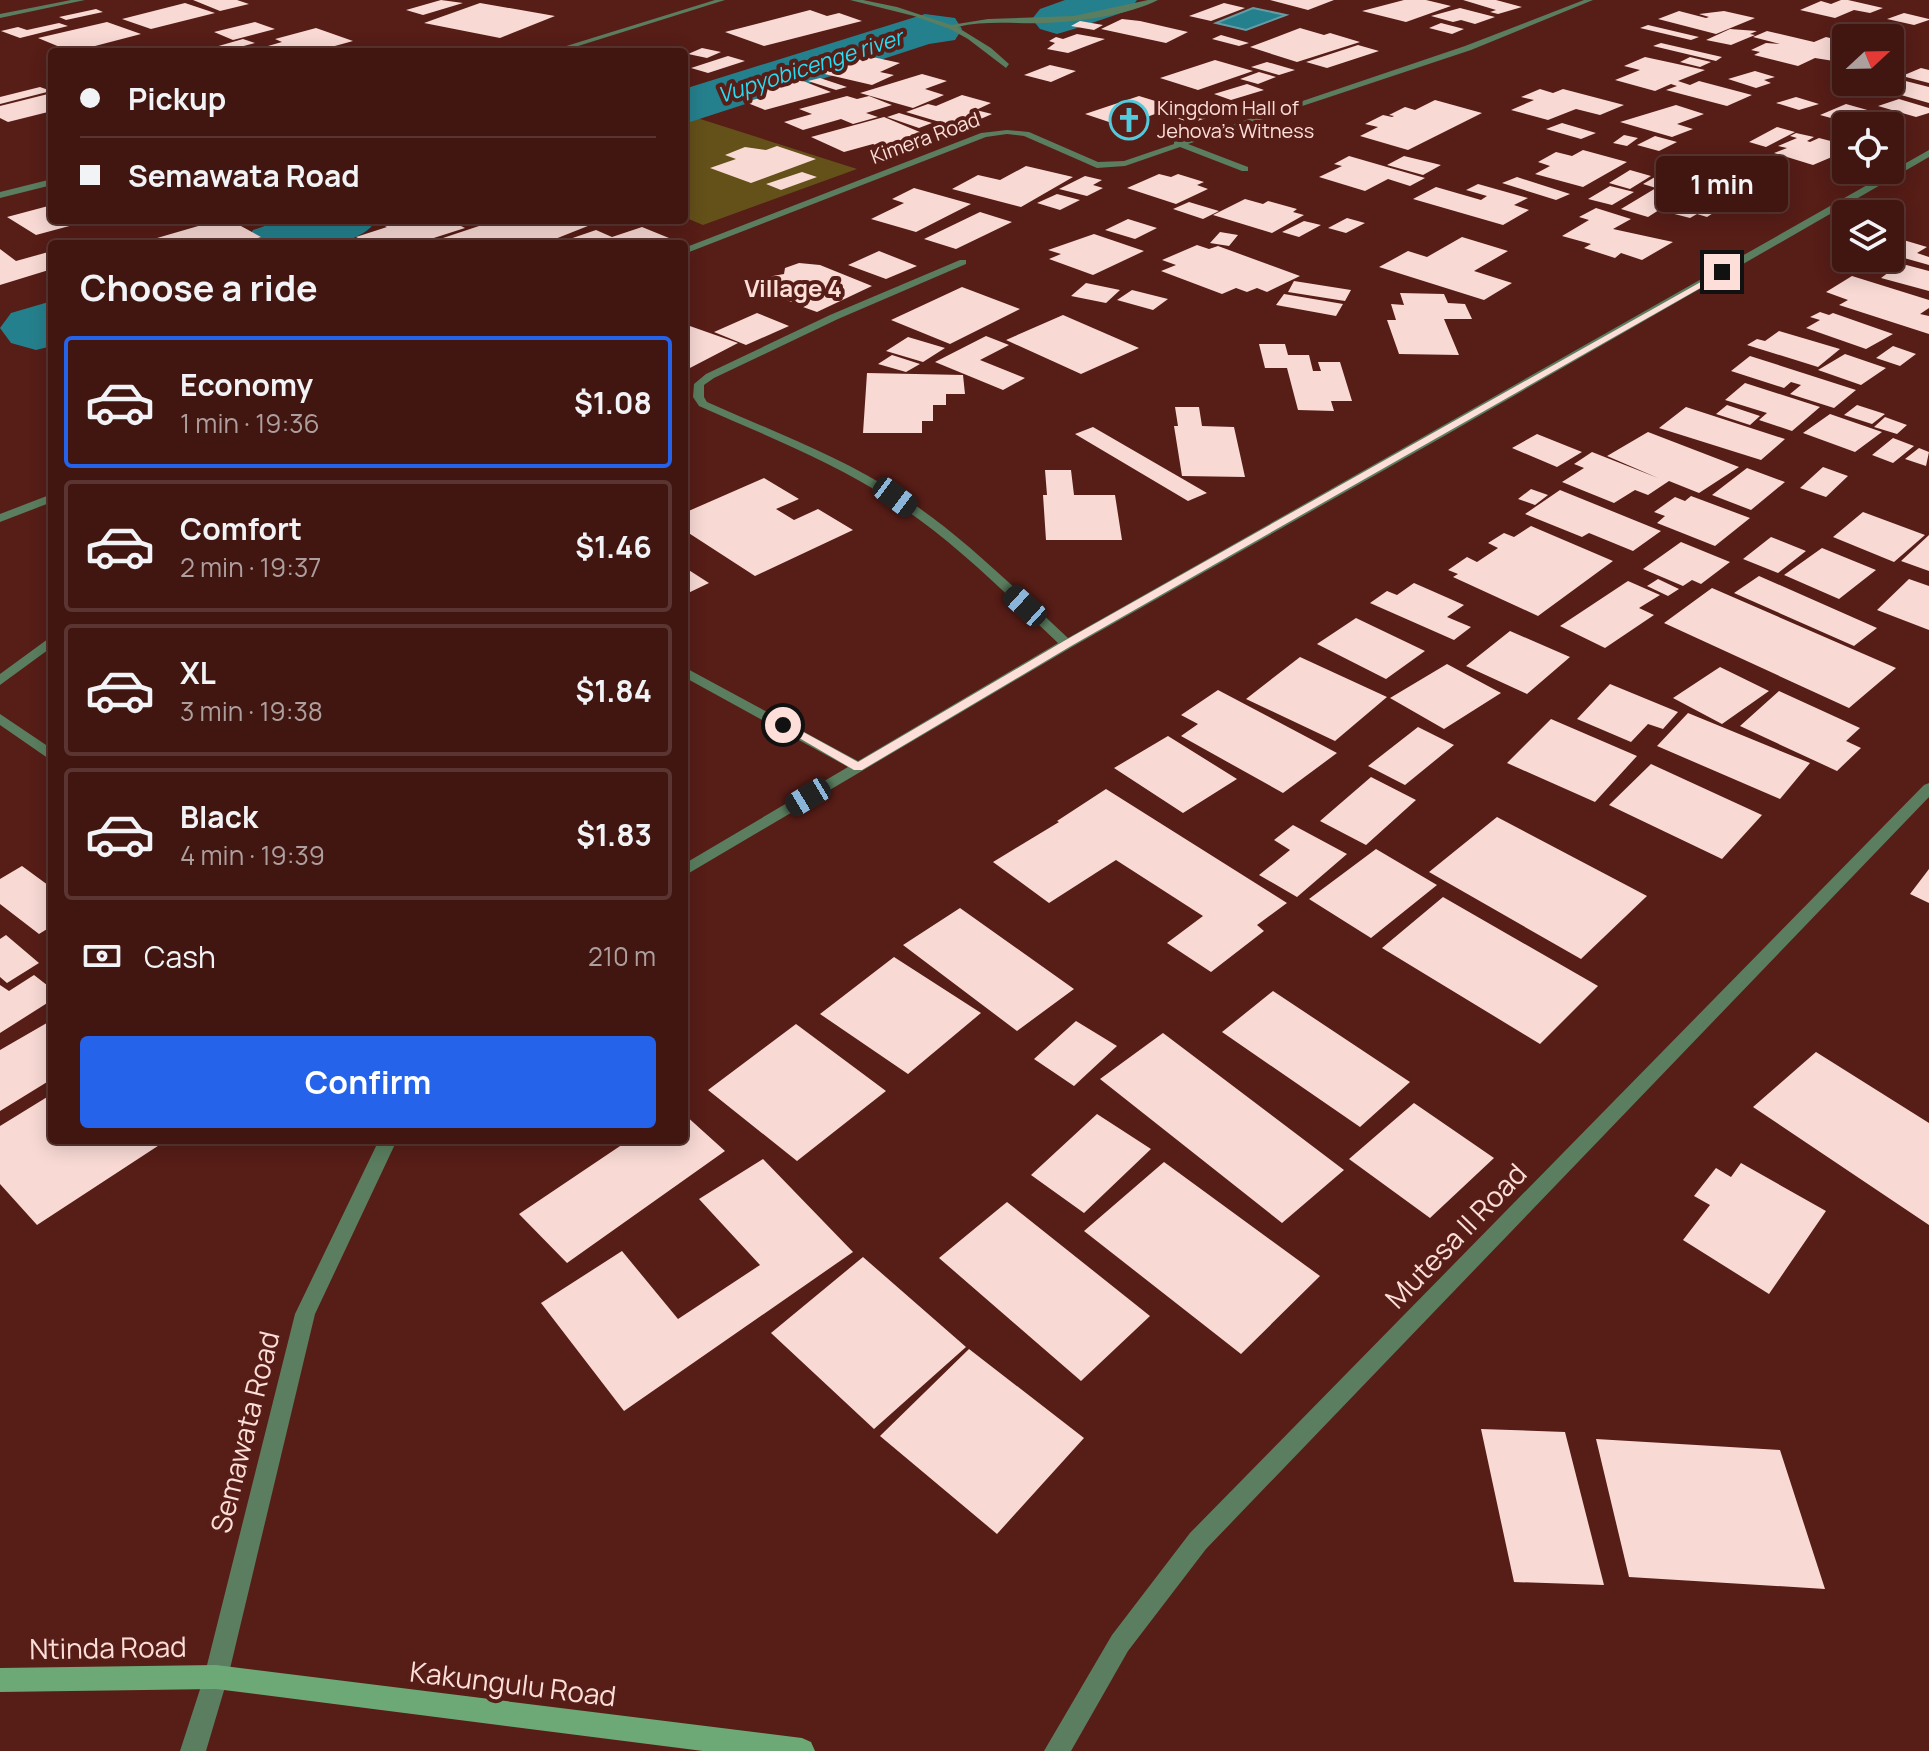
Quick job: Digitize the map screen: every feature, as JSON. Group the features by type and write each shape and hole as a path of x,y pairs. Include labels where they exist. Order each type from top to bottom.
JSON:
{"main road":[{"name":"Ntinda Road","path":"0,1680 216,1677"},
{"name":"Kakungulu Road","path":"216,1677 802,1751"}],"street":[{"path":"0,16 82,0"},
{"path":"564,48 722,0"},
{"path":"853,0 954,26 984,44 1006,66"},
{"path":"954,26 986,20 1040,21 1109,15 1155,0"},
{"name":"Kimera Road","path":"688,249 984,135 1026,134 1097,165 1125,163 1177,143 1468,48 1590,0"},
{"path":"1177,143 1245,169"},
{"path":"688,869 1067,644 1422,445 1929,153"},
{"path":"0,195 48,183"},
{"path":"963,262 834,317 710,376 699,384 698,397 703,404 830,462 895,497 941,531 1067,644"},
{"path":"0,518 48,500"},
{"path":"0,681 48,643"},
{"path":"688,673 858,767"},
{"path":"0,718 48,753"},
{"name":"Mutesa II Road","path":"1057,1751 1120,1643 1198,1541 1929,788"},
{"name":"Semawata Road","path":"193,1751 216,1677 305,1314 386,1144"}],"shaded area":[{"path":"688,117 857,169 703,225 688,219"}],"water":[{"path":"1253,8 1286,15 1246,30 1216,23"}],"building":[{"path":"193,0 237,0 249,4 220,11"},
{"path":"441,0 463,3 423,15 406,10"},
{"path":"1270,0 1334,0 1308,10"},
{"path":"1404,0 1426,0 1451,6 1406,22 1362,11"},
{"path":"1463,0 1496,0 1522,7 1498,14 1490,12 1496,10"},
{"path":"1841,0 1883,8 1870,13 1854,10 1835,18 1800,10 1821,1 1831,4"},
{"path":"185,3 215,13 151,29 122,19"},
{"path":"480,3 555,16 500,38 424,23"},
{"path":"1224,3 1245,8 1211,21 1189,16"},
{"path":"1460,8 1495,17 1475,24 1431,16"},
{"path":"96,9 103,12 66,20 59,17"},
{"path":"810,10 827,16 839,13 862,21 764,46 725,32"},
{"path":"1679,11 1706,18 1709,17 1699,14 1724,11 1755,18 1716,34 1658,19"},
{"path":"1904,13 1929,20 1914,25 1887,19"},
{"path":"1122,19 1188,32 1166,43 1101,29"},
{"path":"1080,21 1103,25 1094,30 1071,26"},
{"path":"107,22 141,34 87,48 62,48 38,38"},
{"path":"255,22 275,29 233,40 214,32"},
{"path":"59,23 68,26 20,38 1,31 18,27 27,30"},
{"path":"1441,23 1464,29 1452,34 1429,28"},
{"path":"1648,25 1699,37 1691,40 1640,28"},
{"path":"316,28 353,41 328,48 261,48 282,42 275,39"},
{"path":"1300,28 1360,42 1297,62 1250,47"},
{"path":"1730,29 1757,31 1750,34 1755,35 1731,45 1706,40"},
{"path":"1767,31 1814,42 1826,37 1832,38 1832,61 1815,58 1798,66 1754,55 1760,52 1751,50 1766,43 1780,44 1753,37"},
{"path":"1077,34 1105,39 1068,53 1047,49 1055,43 1049,41 1056,37 1063,39"},
{"path":"1221,35 1249,43 1239,46 1212,39"},
{"path":"243,39 255,43 236,48 212,48"},
{"path":"1661,43 1722,57 1716,61 1653,46"},
{"path":"1358,45 1379,51 1327,68 1306,62"},
{"path":"702,48 721,52 707,58 688,54"},
{"path":"728,56 745,61 708,73 691,68"},
{"path":"868,56 900,63 880,72 894,75 872,85 816,72 836,64 845,66"},
{"path":"1645,57 1705,70 1678,81 1690,85 1699,81 1752,95 1727,106 1666,90 1677,86 1671,84 1655,91 1615,80 1640,70 1624,66"},
{"path":"1690,57 1711,62 1700,67 1680,62"},
{"path":"1215,60 1253,71 1198,90 1160,78"},
{"path":"1267,62 1295,70 1279,75 1251,67"},
{"path":"1050,65 1076,71 1051,82 1024,75"},
{"path":"1921,68 1929,70 1929,83 1904,77"},
{"path":"1755,71 1775,77 1764,80 1771,83 1756,88 1728,79"},
{"path":"1259,72 1276,77 1258,84 1240,79"},
{"path":"922,74 947,81 925,89 944,95 913,108 860,93"},
{"path":"820,78 847,87 836,90 808,81"},
{"path":"798,79 831,92 765,110 745,102 764,97 748,91"},
{"path":"1904,81 1929,87 1929,103 1904,96"},
{"path":"1247,84 1264,90 1231,100 1214,94"},
{"path":"40,87 48,90 0,104 0,97"},
{"path":"1540,89 1553,93 1563,89 1624,105 1600,115 1576,109 1548,120 1511,110 1534,100 1521,97"},
{"path":"48,94 48,112 8,122 0,118 0,106"},
{"path":"962,95 991,103 976,110 992,114 960,128 906,112 928,104 936,106"},
{"path":"847,96 857,99 869,96 892,105 866,113 878,117 853,124 841,119 803,130 784,122 812,114 799,109"},
{"path":"1139,96 1175,107 1121,126 1085,114"},
{"path":"1796,97 1819,104 1799,110 1776,103"},
{"path":"1899,99 1929,108 1929,113 1916,117 1878,106"},
{"path":"1435,100 1482,113 1408,150 1360,136 1378,127 1365,124 1383,115 1392,117 1389,115 1405,107 1415,110"},
{"path":"1201,104 1225,112 1191,123 1168,115"},
{"path":"1846,104 1875,112 1832,112 1832,118 1820,115"},
{"path":"1676,105 1704,114 1677,124 1693,129 1672,137 1620,122"},
{"path":"899,113 932,123 919,128 887,117"},
{"path":"884,117 934,138 890,151 873,144 844,152 811,137"},
{"path":"1562,123 1596,133 1581,139 1546,129"},
{"path":"1777,127 1795,132 1766,147 1749,142"},
{"path":"1796,133 1814,137 1807,141 1810,142 1819,138 1832,141 1832,157 1813,165 1774,153 1787,148 1778,146 1797,138 1790,136"},
{"path":"1624,135 1638,138 1627,146 1613,143"},
{"path":"1655,136 1677,142 1659,151 1637,145"},
{"path":"777,146 816,159 751,183 710,168 736,159 725,155 745,147 766,150"},
{"path":"1583,150 1627,162 1583,187 1535,174 1550,166 1538,162 1556,152 1572,156"},
{"path":"1349,156 1425,178 1410,186 1388,179 1365,191 1319,177 1342,166 1334,164"},
{"path":"1404,156 1441,165 1423,175 1387,165"},
{"path":"1026,166 1073,177 1021,207 952,189 978,175 1000,180"},
{"path":"1630,170 1651,176 1630,189 1609,183"},
{"path":"802,172 817,177 781,190 766,184"},
{"path":"1159,174 1171,177 1178,174 1204,182 1197,185 1208,189 1176,204 1127,188"},
{"path":"1085,176 1102,180 1093,185 1103,188 1087,196 1059,189"},
{"path":"1517,177 1570,194 1556,200 1502,183"},
{"path":"1655,177 1703,190 1696,194 1729,203 1707,217 1697,214 1690,218 1659,210 1648,217 1621,209 1656,188 1643,184"},
{"path":"1478,184 1528,198 1514,205 1529,210 1503,225 1413,199 1436,187 1481,200 1487,196 1466,190"},
{"path":"1610,186 1634,192 1612,205 1588,199"},
{"path":"914,188 971,204 916,232 871,219 904,203 892,199"},
{"path":"1057,194 1080,200 1060,210 1037,203"},
{"path":"1245,199 1263,204 1268,201 1297,209 1293,212 1304,215 1272,233 1213,215"},
{"path":"1189,202 1219,211 1203,219 1173,209"},
{"path":"48,206 48,224 77,224 36,235 7,217"},
{"path":"1596,208 1631,219 1613,229 1673,242 1642,260 1621,253 1615,258 1584,248 1591,244 1562,236 1589,220 1579,217"},
{"path":"980,212 1012,222 956,249 924,239"},
{"path":"1347,218 1365,223 1346,233 1328,228"},
{"path":"1128,219 1157,228 1135,239 1105,230"},
{"path":"1304,221 1321,225 1299,237 1282,232"},
{"path":"205,224 237,224 261,237 252,240 157,238"},
{"path":"381,224 457,224 465,228 427,240 362,240 356,237 387,227"},
{"path":"485,224 593,224 553,240 437,240"},
{"path":"642,227 669,238 567,240 596,230 612,237"},
{"path":"1220,232 1238,235 1229,246 1210,243"},
{"path":"1094,234 1144,251 1093,275 1049,259 1061,254 1048,250"},
{"path":"1462,237 1508,251 1474,271 1512,283 1484,300 1379,267 1408,251 1427,257"},
{"path":"1904,240 1927,247 1917,253 1929,257 1929,265 1904,258"},
{"path":"1197,245 1209,249 1218,246 1300,276 1267,292 1257,288 1247,292 1236,288 1222,294 1161,271 1176,265 1162,260"},
{"path":"0,249 16,261 48,252 48,270 0,285"},
{"path":"879,251 917,266 886,279 848,265"},
{"path":"799,263 820,265 872,286 817,312 803,307 808,304 796,300 792,302 756,289 763,285 762,278 784,274 785,268"},
{"path":"1904,264 1929,271 1929,291 1881,278 1889,272 1904,272"},
{"path":"1852,276 1929,300 1929,308 1920,314 1929,316 1929,334 1839,305 1848,300 1826,292"},
{"path":"1294,281 1351,290 1345,301 1288,292"},
{"path":"1086,283 1120,290 1106,303 1071,296"},
{"path":"962,287 1020,309 950,344 891,320"},
{"path":"1132,290 1168,299 1153,310 1117,300"},
{"path":"1400,293 1444,294 1448,303 1465,304 1472,319 1444,319 1459,355 1399,354 1387,320 1396,320 1391,304 1404,305"},
{"path":"1284,294 1343,304 1336,316 1276,305"},
{"path":"1820,312 1833,313 1893,334 1866,349 1806,328 1820,320 1810,317"},
{"path":"757,313 789,326 746,345 714,332"},
{"path":"1063,315 1139,348 1081,374 1006,340"},
{"path":"688,325 738,343 688,369"},
{"path":"1779,331 1840,349 1818,367 1747,345 1757,339 1765,341"},
{"path":"986,336 1009,345 980,360 1025,378 1003,390 935,362"},
{"path":"908,337 945,348 923,362 886,351"},
{"path":"1259,344 1285,344 1288,355 1309,355 1313,371 1321,371 1318,362 1340,362 1352,401 1331,401 1334,411 1298,410 1287,368 1265,368"},
{"path":"1893,346 1916,354 1900,366 1876,358"},
{"path":"1845,354 1886,368 1861,385 1818,370"},
{"path":"892,355 920,364 906,372 878,364"},
{"path":"1750,356 1856,390 1834,408 1790,394 1801,385 1791,382 1784,388 1731,371"},
{"path":"867,373 963,375 965,394 946,394 946,405 933,405 933,421 922,421 922,433 863,433"},
{"path":"1745,383 1820,407 1792,431 1759,420 1767,413 1725,400"},
{"path":"1727,405 1760,416 1750,425 1716,414"},
{"path":"1857,405 1885,414 1872,424 1844,415"},
{"path":"1175,407 1199,407 1202,426 1234,427 1245,477 1182,476 1174,426 1178,426"},
{"path":"1686,407 1785,439 1761,460 1659,428"},
{"path":"1830,414 1882,432 1855,452 1803,433"},
{"path":"1885,417 1907,425 1897,434 1874,427"},
{"path":"1093,427 1207,493 1188,501 1075,434"},
{"path":"1648,432 1739,467 1699,493 1669,481 1648,495 1635,490 1614,503 1562,482 1584,468 1574,464 1592,452 1658,478 1607,456"},
{"path":"1537,434 1582,452 1557,467 1512,448"},
{"path":"1893,438 1914,446 1893,463 1872,455"},
{"path":"1919,448 1929,452 1926,466 1905,459"},
{"path":"1823,467 1848,476 1826,497 1800,488"},
{"path":"1747,468 1785,482 1751,510 1712,495"},
{"path":"1045,470 1071,470 1074,495 1115,495 1122,540 1046,540"},
{"path":"764,478 799,499 776,509 794,520 818,509 853,530 755,576 688,533 688,511"},
{"path":"1531,489 1548,495 1535,505 1518,499"},
{"path":"1560,490 1661,531 1633,551 1589,533 1582,537 1525,514"},
{"path":"1691,496 1750,518 1715,546 1657,523 1665,516 1654,512 1675,497 1685,501"},
{"path":"1863,512 1925,535 1894,562 1833,537"},
{"path":"1531,526 1613,561 1538,616 1453,577 1458,574 1448,570 1467,557 1477,562 1498,548 1488,543 1504,533 1514,537"},
{"path":"1929,535 1929,571 1901,561"},
{"path":"1771,537 1806,551 1778,573 1743,559"},
{"path":"1681,542 1730,562 1701,584 1692,580 1683,586 1643,569"},
{"path":"1822,548 1876,570 1839,599 1784,575"},
{"path":"688,570 709,583 688,593"},
{"path":"1759,576 1877,628 1854,646 1734,593"},
{"path":"1658,579 1679,589 1668,596 1647,586"},
{"path":"1909,579 1929,586 1929,630 1877,610"},
{"path":"1628,581 1660,595 1639,608 1654,615 1605,648 1560,626"},
{"path":"1414,583 1464,605 1447,617 1471,627 1454,640 1370,603 1387,591 1397,595"},
{"path":"1712,588 1896,668 1849,708 1664,623"},
{"path":"1356,618 1425,651 1386,679 1317,644"},
{"path":"1510,631 1570,657 1527,694 1466,666"},
{"path":"1300,657 1387,697 1335,741 1246,699"},
{"path":"1447,664 1501,693 1444,729 1390,698"},
{"path":"1720,667 1769,691 1722,724 1673,698"},
{"path":"1610,684 1678,712 1663,729 1648,724 1631,742 1577,719"},
{"path":"1218,690 1337,753 1283,793 1181,736 1198,724 1181,715"},
{"path":"1779,691 1860,728 1846,741 1861,748 1837,771 1740,726"},
{"path":"1688,713 1810,763 1780,799 1657,746"},
{"path":"1551,719 1637,756 1595,802 1507,763"},
{"path":"1418,727 1454,745 1405,785 1368,766"},
{"path":"1168,736 1237,779 1183,813 1114,768"},
{"path":"1651,764 1762,815 1722,859 1609,805"},
{"path":"1371,777 1416,800 1366,845 1320,821"},
{"path":"1106,789 1287,903 1257,925 1264,931 1211,972 1167,943 1203,916 1116,860 1049,903 993,862"},
{"path":"1497,817 1647,896 1581,959 1429,872"},
{"path":"1293,825 1347,854 1297,897 1259,875 1290,850 1274,840"},
{"path":"1376,849 1437,885 1371,938 1309,899"},
{"path":"22,866 48,885 48,928 39,934 0,904 0,879"},
{"path":"1929,869 1929,903 1910,894"},
{"path":"1443,897 1598,986 1540,1044 1382,948"},
{"path":"960,908 1074,989 1017,1031 903,945"},
{"path":"6,935 39,963 7,983 0,977 0,939"},
{"path":"894,957 981,1013 908,1074 820,1014"},
{"path":"34,975 48,986 48,1003 0,1033 0,985 9,991"},
{"path":"1273,991 1410,1082 1360,1127 1222,1032"},
{"path":"1076,1021 1117,1046 1074,1086 1034,1059"},
{"path":"48,1022 48,1081 0,1111 0,1050"},
{"path":"796,1024 886,1091 797,1161 708,1090"},
{"path":"1163,1033 1344,1170 1282,1223 1100,1079"},
{"path":"1816,1052 1929,1123 1929,1225 1753,1107"},
{"path":"48,1096 48,1144 161,1144 37,1225 0,1184 0,1126"},
{"path":"1414,1103 1494,1158 1430,1218 1349,1159"},
{"path":"1097,1114 1151,1149 1084,1213 1031,1175"},
{"path":"688,1118 725,1151 567,1263 519,1214 623,1144 688,1144"},
{"path":"763,1159 853,1252 624,1411 541,1303 622,1251 678,1319 760,1265 699,1199"},
{"path":"1164,1162 1320,1276 1241,1354 1084,1231"},
{"path":"1741,1163 1826,1211 1769,1294 1683,1240 1710,1205 1694,1196 1716,1168 1731,1177"},
{"path":"1007,1202 1150,1316 1081,1381 939,1258"},
{"path":"863,1257 966,1347 874,1429 771,1333"},
{"path":"969,1349 1084,1438 997,1534 880,1436"},
{"path":"1481,1429 1565,1432 1604,1585 1514,1582"},
{"path":"1596,1439 1780,1450 1825,1589 1629,1577"}],"waterway":[{"name":"Vupyobicenge river","path":"1057,19 1113,0"},
{"name":"Vupyobicenge river","path":"688,106 925,29 937,29"},
{"name":"Vupyobicenge river","path":"288,240 334,224"},
{"name":"Vupyobicenge river","path":"36,328 48,324"}],"place":[{"name":"Kingdom Hall of Jehova's Witness","path":"1129,120"}],"district":[{"name":"Village 4","path":"793,289"}],"route":[{"path":"783,725 858,767 1067,644 1722,272"}]}
